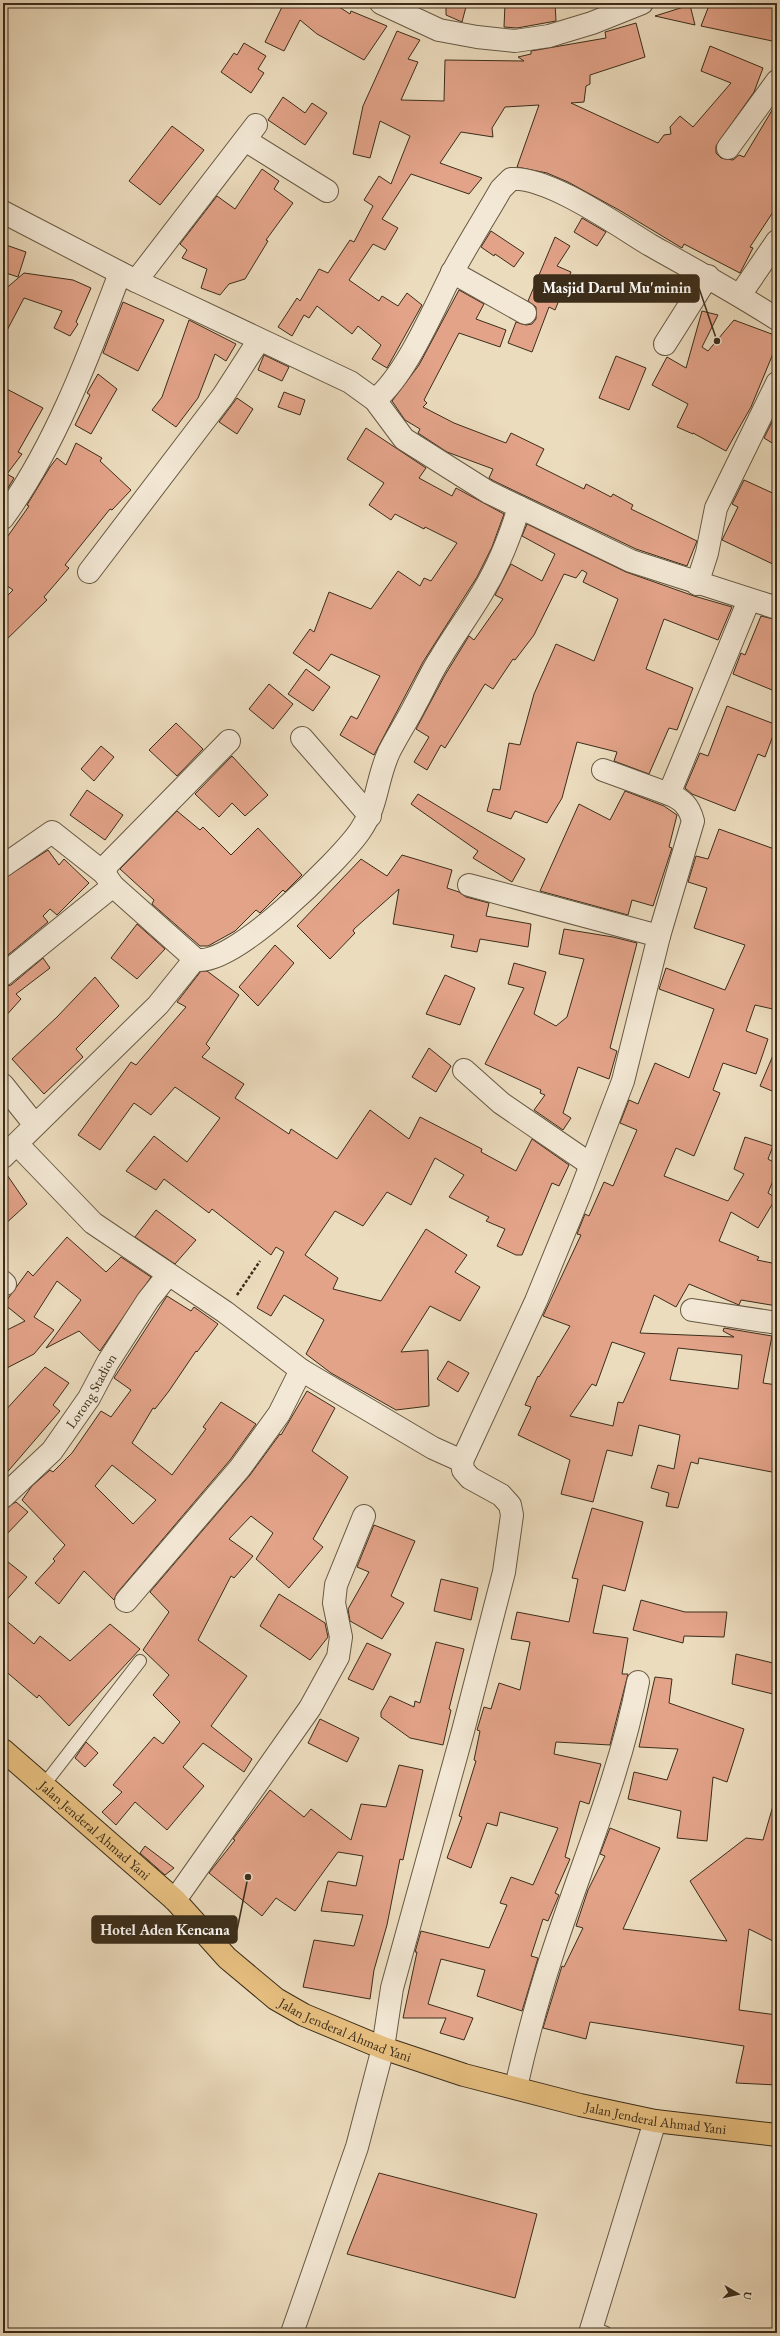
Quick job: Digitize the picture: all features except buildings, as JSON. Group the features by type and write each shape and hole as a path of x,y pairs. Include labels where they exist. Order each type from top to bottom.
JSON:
{"highway":[{"name":"Jalan Jenderal Ahmad Yani","path":"6,1758 43,1786 175,1900 227,1958 276,1999 334,2029 383,2048 464,2075 516,2087 580,2105 655,2121 777,2135"}],"street":[{"path":"381,3 440,30 477,38 515,41 549,36 592,23 642,3"},
{"path":"728,148 777,81"},
{"path":"3,518 33,474 128,277 250,132 327,191"},
{"path":"375,400 385,392 396,377 434,311 452,272 501,189 511,179 520,179 543,186 575,201 708,276 777,319"},
{"path":"3,212 128,277 350,382 375,400 396,430 416,448 488,492 631,561 697,584 777,608"},
{"path":"740,295 777,241"},
{"path":"452,272 525,313"},
{"path":"665,344 708,276"},
{"path":"89,572 223,396 260,340"},
{"path":"697,584 707,553 716,508 777,383"},
{"path":"3,866 52,832 108,880 195,959 210,960 224,954 254,935 304,891 341,854 370,816 388,754 441,656 483,592 512,530 519,507"},
{"path":"669,794 749,600"},
{"path":"302,738 370,816"},
{"path":"3,975 108,880 108,864 229,741"},
{"path":"292,2333 357,2147 383,2048 392,1988 463,1731 502,1579 512,1516 510,1505 501,1495 470,1478 463,1470 462,1461 536,1301 579,1196 623,1081 659,936 693,821 689,807 680,799 603,770"},
{"path":"469,885 659,936"},
{"path":"195,959 158,1005 10,1151 94,1223 225,1312 302,1370 432,1448 462,1461"},
{"path":"464,1070 501,1103 590,1164"},
{"path":"3,1085 35,1125"},
{"name":"Lorong Stadion","path":"3,1497 52,1451 89,1398 108,1362 148,1300 168,1274"},
{"path":"692,1310 777,1323"},
{"path":"126,1601 240,1468 279,1414 302,1370"},
{"path":"175,1900 310,1708 338,1656 341,1637 334,1603 336,1585 364,1516"},
{"path":"516,2087 530,2026 551,1959 618,1769 638,1682"},
{"path":"596,2331 655,2121"}],"lane":[{"path":"43,1786 140,1661"}],"path":[{"path":"225,1312 260,1261"}],"place":[{"name":"Masjid Darul Mu'minin","path":"717,341"},
{"name":"Hotel Aden Kencana","path":"248,1877"}]}
